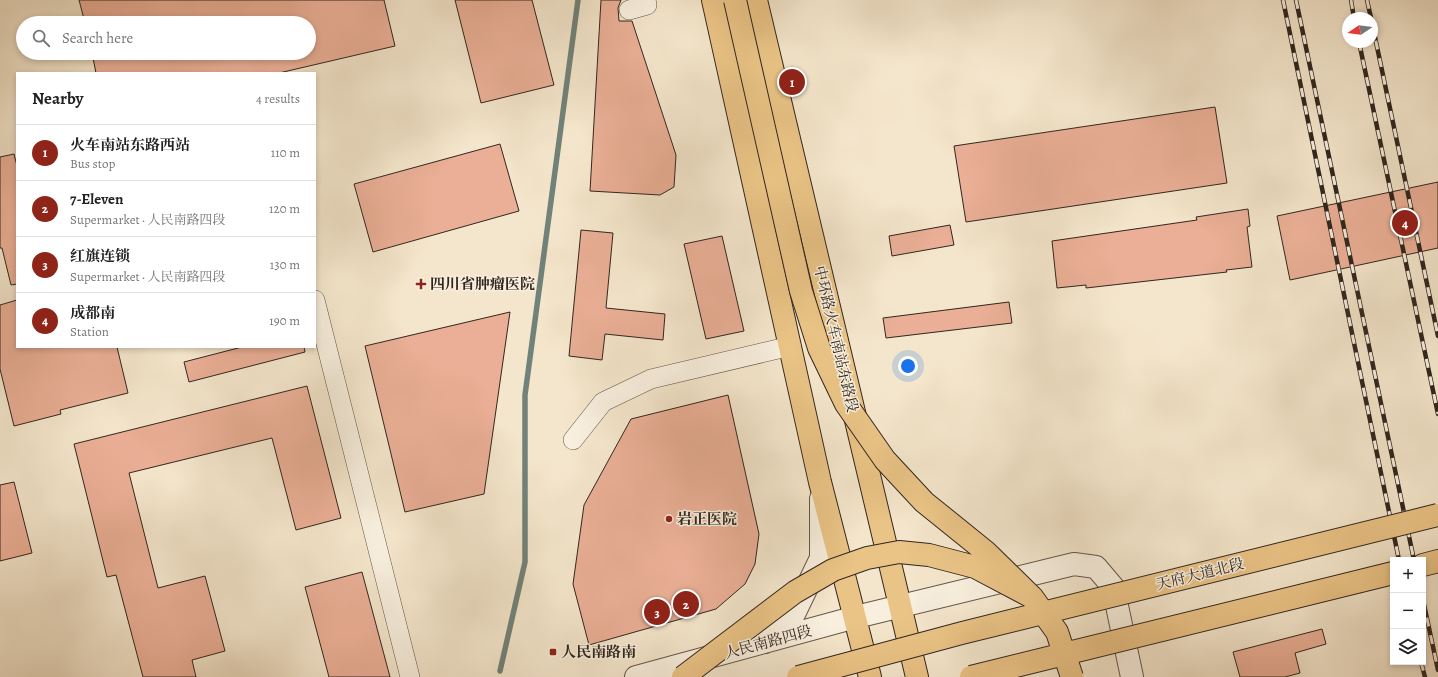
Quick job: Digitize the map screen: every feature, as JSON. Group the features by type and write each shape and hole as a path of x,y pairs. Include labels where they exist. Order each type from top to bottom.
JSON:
{"main road":[{"path":"713,0 820,482 856,617 870,677"},
{"path":"735,0 801,291 819,348 846,404 885,460 924,502 986,552 1032,597 1057,632 1072,677"},
{"name":"中环路火车南站东路段","path":"756,0 917,677"},
{"name":"天府大道北段","path":"798,677 962,633 1438,515"},
{"path":"683,677 795,592 833,570 868,558 899,552 929,555 975,567 1032,597"},
{"path":"1426,564 1438,562"},
{"path":"971,677 1390,574"}],"street":[{"path":"629,10 647,5 646,0"},
{"path":"316,304 410,677"},
{"path":"573,440 603,402 651,379 791,346"},
{"path":"765,643 794,614 821,558 820,482"},
{"name":"人民南路四段","path":"636,677 856,617 1074,564 1096,566 1113,587 1132,677"}],"building":[{"path":"79,0 384,0 395,46 283,72 96,72 93,60 316,60 316,16 83,16"},
{"path":"455,0 532,0 554,85 481,103"},
{"path":"601,0 621,0 618,8 619,21 632,21 676,155 674,187 660,195 590,191"},
{"path":"1215,107 1227,183 966,222 954,146"},
{"path":"500,144 519,211 373,252 354,184"},
{"path":"14,154 16,162 16,284 11,285 2,248 0,248 0,157"},
{"path":"1438,182 1438,248 1290,280 1277,216"},
{"path":"1248,209 1250,226 1247,227 1252,267 1226,270 1227,272 1086,288 1086,285 1057,288 1052,241 1197,220 1196,217"},
{"path":"950,225 954,245 892,256 889,236"},
{"path":"581,230 613,233 606,308 665,314 663,340 605,334 602,360 569,356"},
{"path":"722,236 744,331 706,339 684,244"},
{"path":"16,300 16,348 117,348 128,393 60,410 61,414 14,426 0,369 0,305"},
{"path":"1009,302 1012,323 886,338 883,318"},
{"path":"510,312 484,494 405,512 365,346"},
{"path":"238,348 304,348 305,352 189,382 184,362"},
{"path":"307,386 341,518 296,530 272,438 129,473 158,588 205,576 225,651 192,660 196,677 143,677 116,575 107,577 74,444"},
{"name":"岩正医院","path":"728,395 759,534 755,564 745,584 716,609 589,645 573,584 584,505 631,419"},
{"path":"14,482 32,553 0,561 0,485"},
{"path":"362,572 390,677 329,677 305,587"},
{"path":"1322,629 1326,644 1295,653 1300,673 1285,677 1240,677 1233,652"}],"waterway":[{"path":"500,671 525,562 525,395 578,0"}],"railway":[{"path":"1283,0 1398,557"},
{"path":"1296,0 1413,557"},
{"path":"1351,0 1353,12"},
{"path":"1367,0 1370,12"},
{"path":"1360,48 1438,414"},
{"path":"1377,48 1438,336"},
{"path":"1426,614 1438,670"},
{"path":"1422,665 1425,677"}],"place":[{"name":"火车南站东路西站","path":"792,82"},
{"name":"成都南","path":"1405,223"},
{"name":"四川省肿瘤医院","path":"421,284"},
{"name":"岩正医院","path":"669,519"},
{"name":"7-Eleven","path":"686,604"},
{"name":"红旗连锁","path":"657,612"},
{"name":"人民南路南","path":"553,652"}]}
